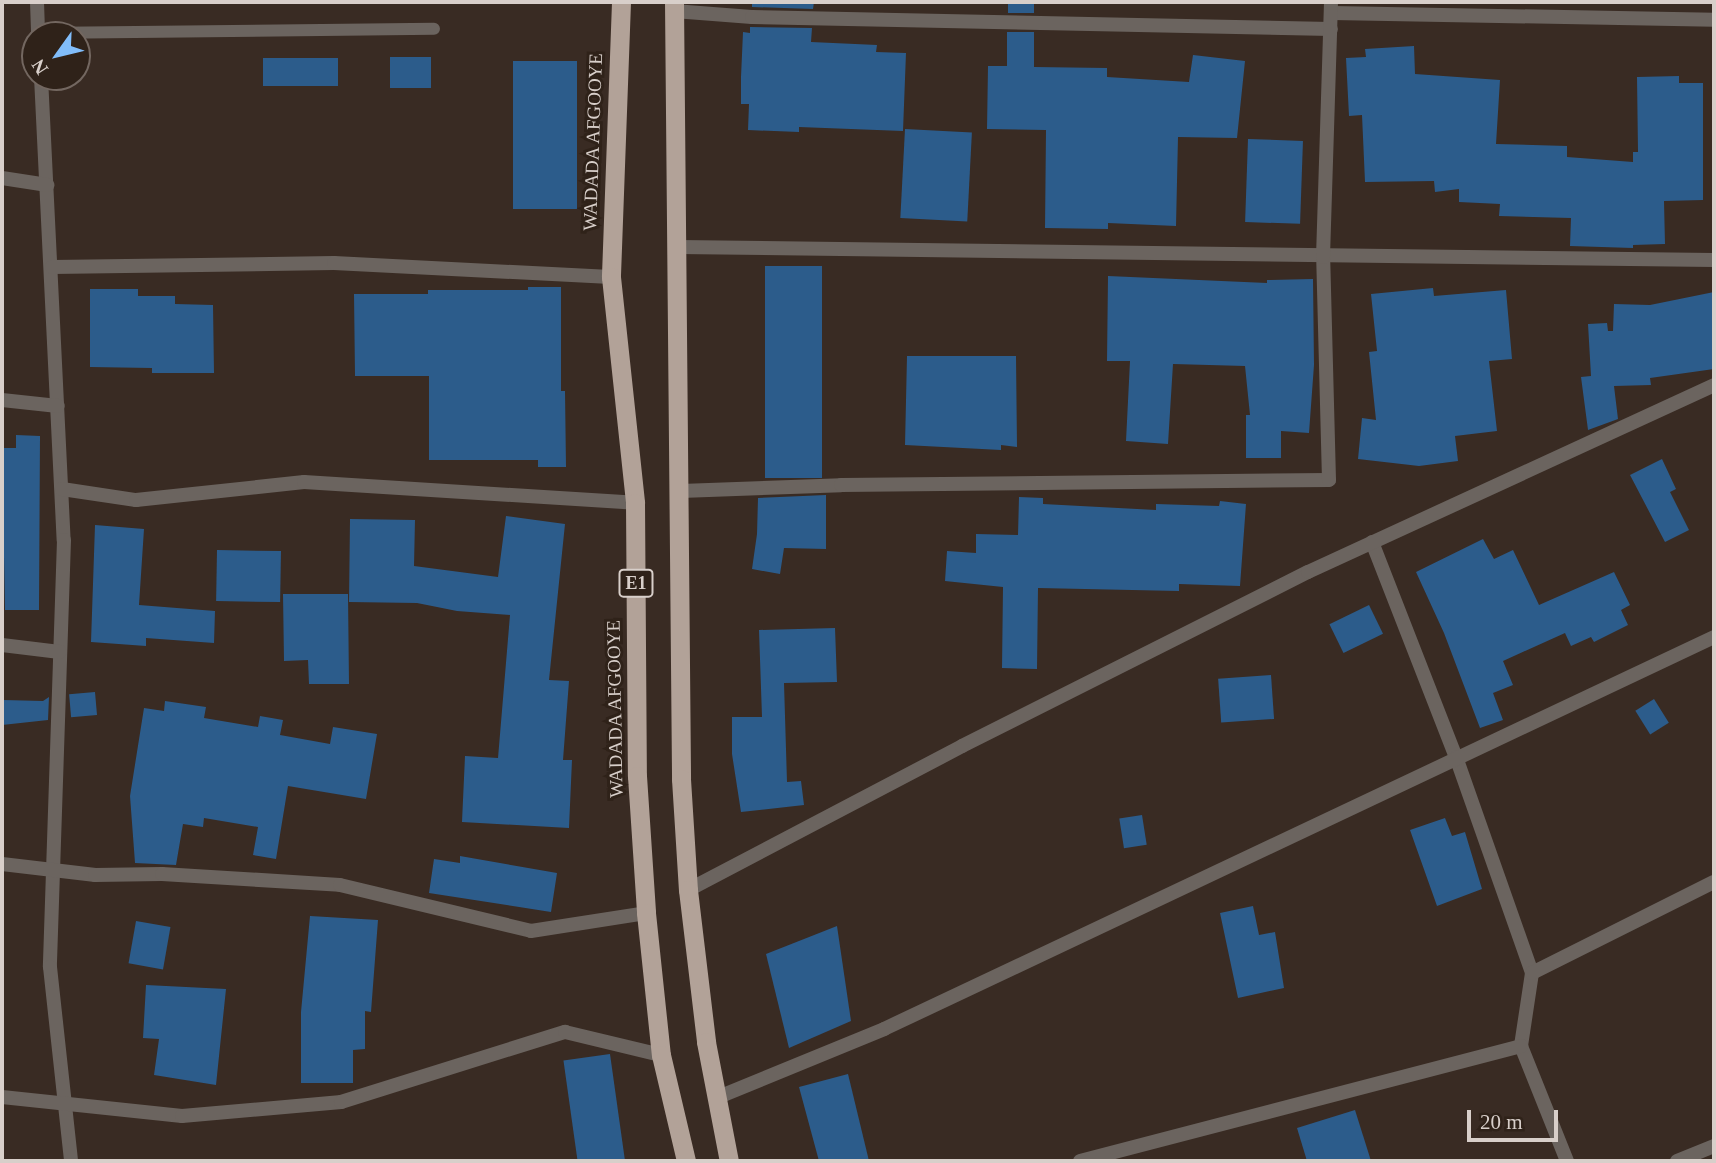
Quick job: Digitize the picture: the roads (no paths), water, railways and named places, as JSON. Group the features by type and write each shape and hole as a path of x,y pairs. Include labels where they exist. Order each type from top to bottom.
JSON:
{"highway":[{"name":"WADADA AFGOOYE","path":"621,2 611,277 635,503 637,776 646,913 662,1055 686,1161"},
{"name":"E1","path":"674,6 681,491 681,779 688,890 706,1042 729,1161"}],"street":[{"path":"37,2 38,21"},
{"path":"674,6 751,17 1331,29"},
{"path":"681,491 841,485 1329,480 1323,257 1332,7 1714,20"},
{"path":"42,91 64,540 50,967 71,1161"},
{"path":"2,178 47,185"},
{"path":"678,247 1714,260"},
{"path":"52,267 334,263 611,277"},
{"path":"688,890 962,746 1372,542 1714,385"},
{"path":"2,400 58,407"},
{"path":"62,489 136,500 304,482 635,503"},
{"path":"1372,542 1456,757 1532,973 1521,1046 1567,1161"},
{"path":"716,1098 884,1028 1714,637"},
{"path":"2,645 60,652"},
{"path":"2,864 95,876 162,874 340,885 531,931 646,913"},
{"path":"1532,973 1714,882"},
{"path":"2,1097 182,1115 341,1102 565,1032 662,1055"},
{"path":"1080,1161 1521,1046"},
{"path":"1677,1161 1714,1146"}],"lane":[{"path":"91,33 434,29"}]}
